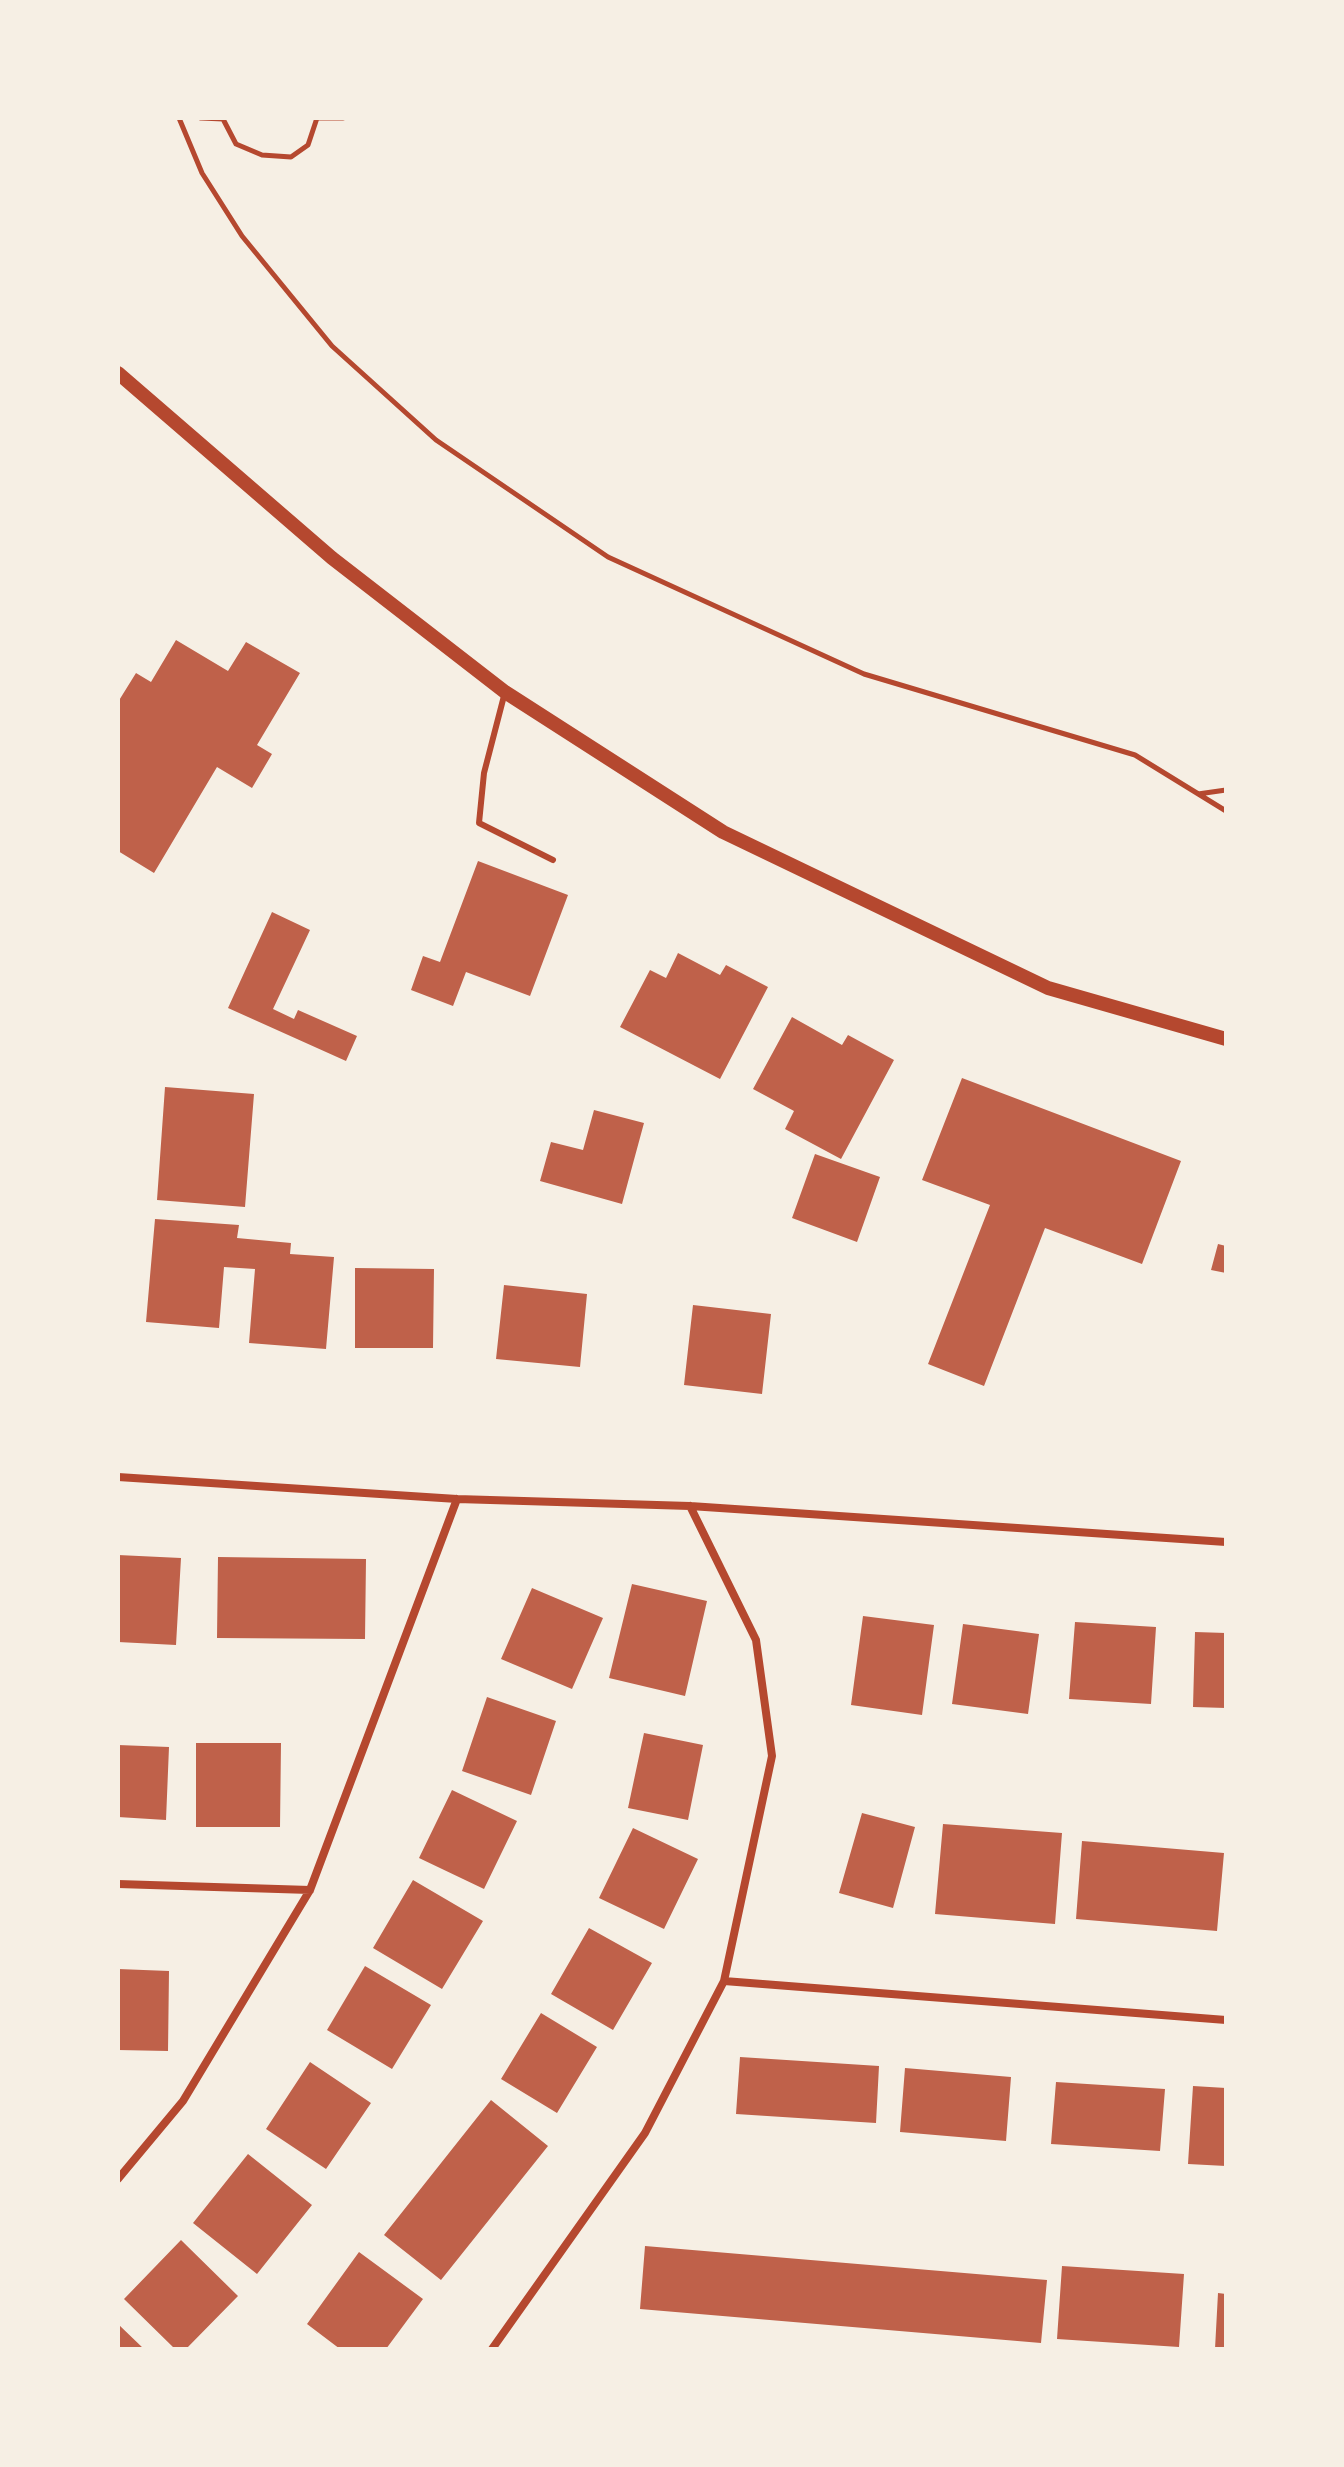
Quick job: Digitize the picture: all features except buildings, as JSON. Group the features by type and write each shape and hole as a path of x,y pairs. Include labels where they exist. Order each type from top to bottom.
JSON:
{"street":[{"path":"118,373 332,558 505,692 723,832 1048,988 1226,1039"},
{"path":"118,1477 457,1499 690,1506 1226,1542"},
{"path":"118,2179 183,2101 310,1890 457,1499"},
{"path":"492,2349 645,2133 724,1981 772,1756 756,1640 690,1506"},
{"path":"118,1884 310,1890"},
{"path":"724,1981 1226,2020"}],"lane":[{"path":"505,692 484,773 479,823 553,860"}],"path":[{"path":"179,118 202,173 242,236 332,346 436,440 608,557 864,674 1135,755 1226,811"},
{"path":"201,118 224,119 236,144 262,155 291,157 308,145 317,118 343,118"},
{"path":"1197,795 1226,790"}]}
